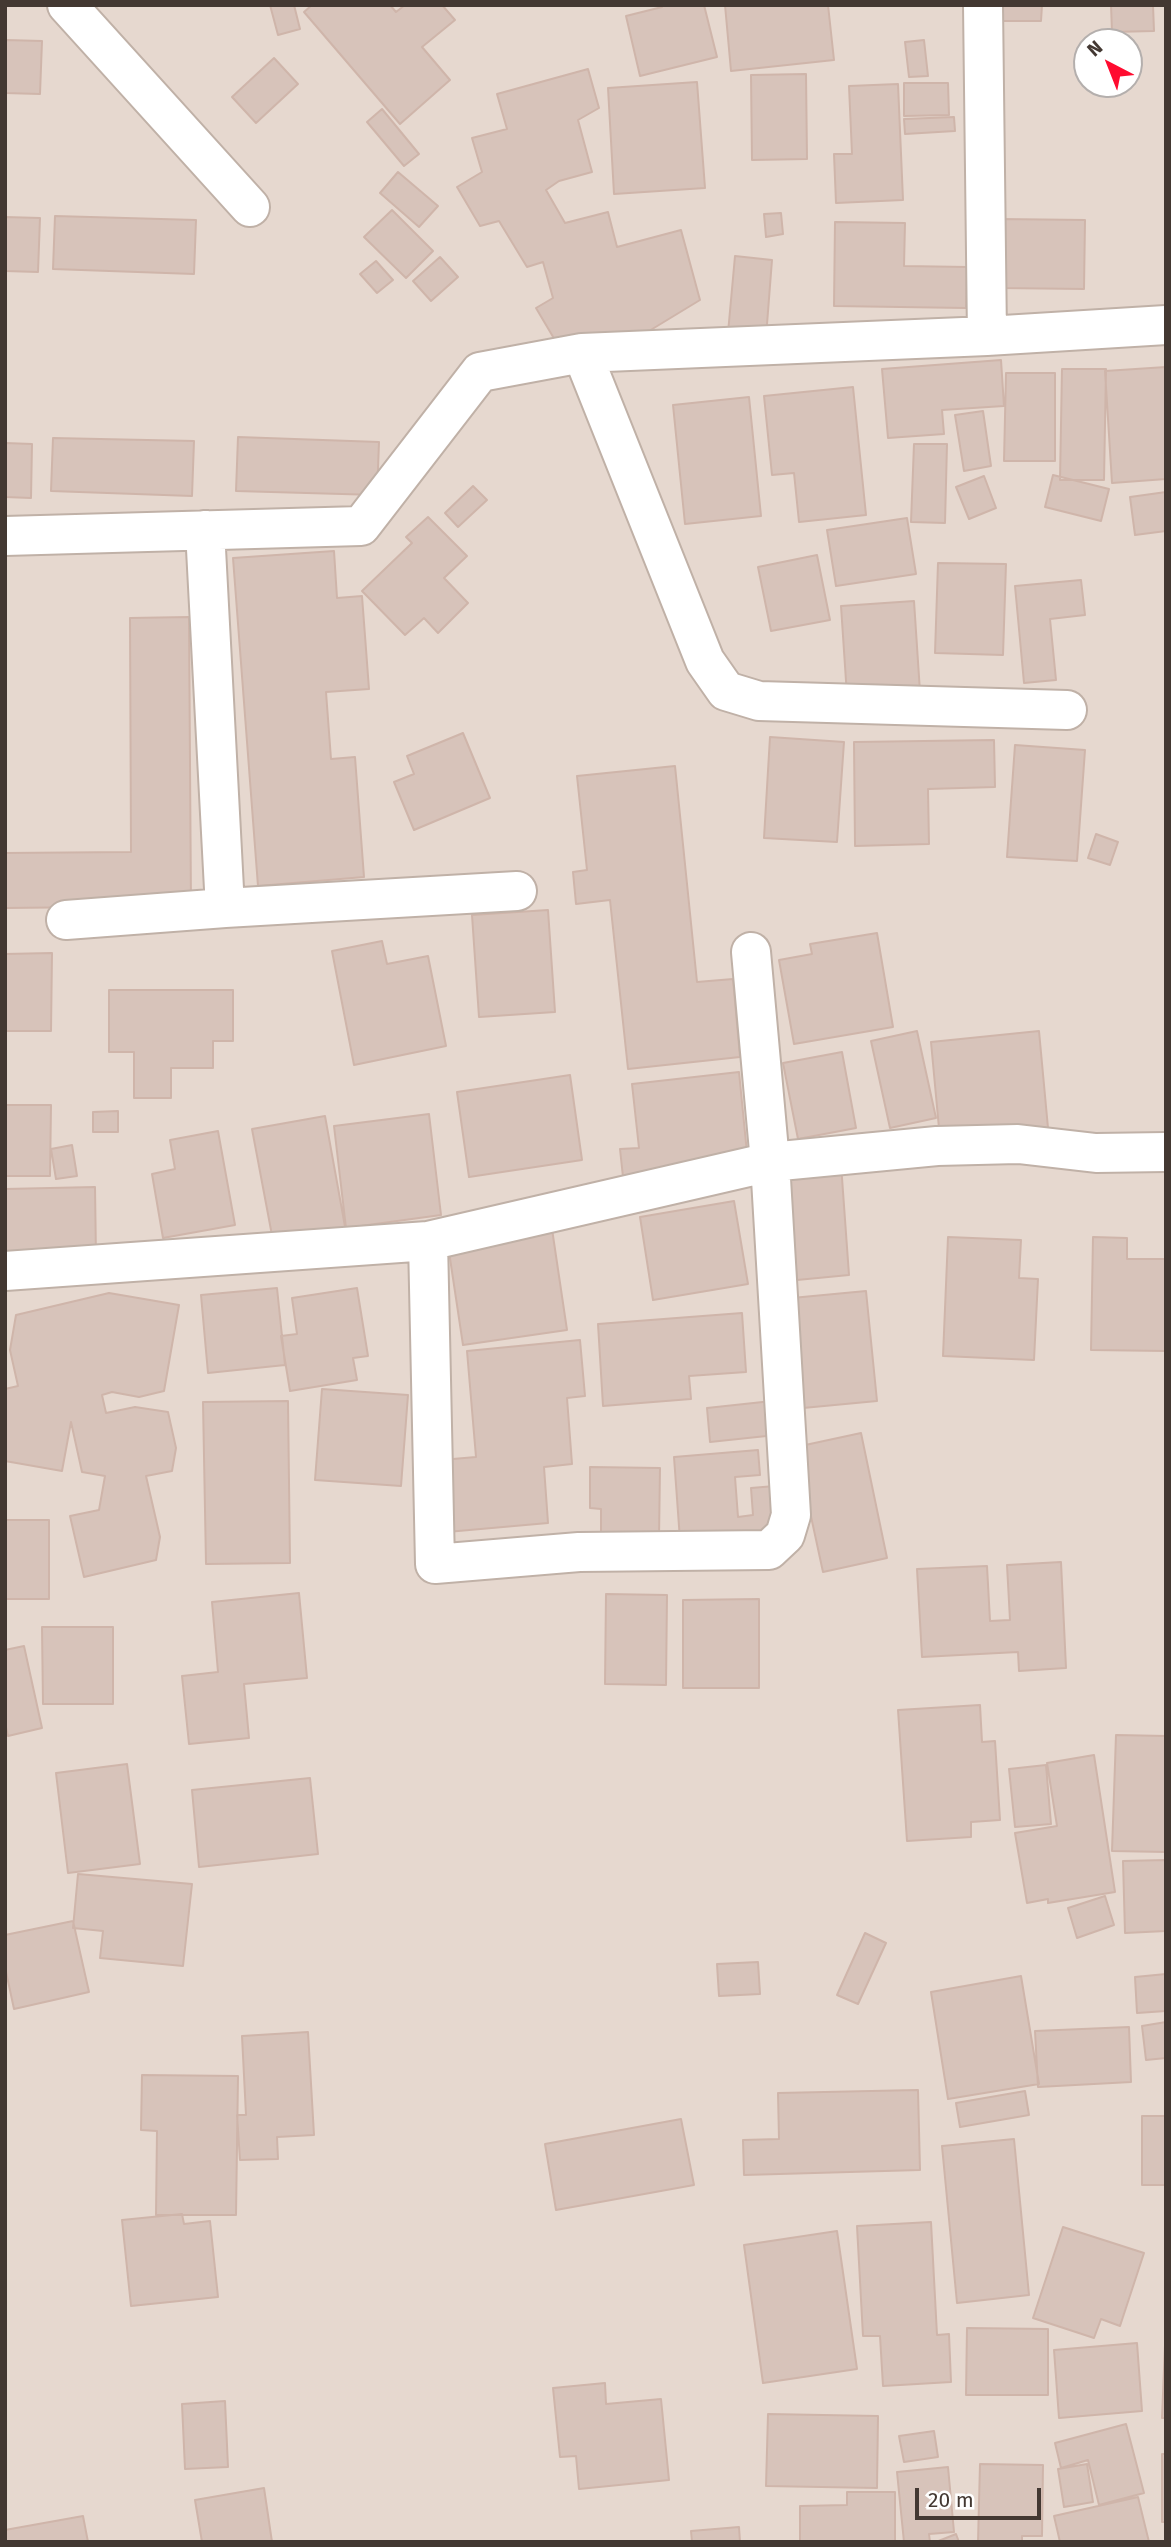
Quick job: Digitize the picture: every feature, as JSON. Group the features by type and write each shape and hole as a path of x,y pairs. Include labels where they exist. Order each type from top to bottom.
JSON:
{"street":[{"path":"67,5 250,207"},
{"path":"983,5 987,336"},
{"path":"5,536 361,526 480,373 582,353 987,336 1166,325"},
{"path":"582,353 705,661 726,691 759,701 1067,710"},
{"path":"205,530 225,908"},
{"path":"66,920 517,891"},
{"path":"428,1241 435,1564 579,1552 769,1550 785,1535 790,1515 770,1162 751,952"},
{"path":"5,1271 428,1241 770,1162 937,1146 1018,1144 1096,1153 1166,1152"}],"shaded area":[{"path":"5,5 1166,5 1166,2542 5,2542"}],"building":[{"path":"270,5 294,5 300,29 278,35"},
{"path":"312,5 390,5 396,12 405,5 442,5 455,20 422,47 450,80 400,124 304,12"},
{"path":"662,5 704,5 717,57 640,76 626,16"},
{"path":"725,5 828,5 834,60 731,71"},
{"path":"999,5 1042,5 1041,21 999,21"},
{"path":"1111,5 1153,5 1154,31 1143,31 1143,28 1112,28"},
{"path":"5,40 42,41 40,94 5,93"},
{"path":"924,40 928,76 909,77 905,42"},
{"path":"274,58 298,84 256,123 232,97"},
{"path":"588,69 599,108 578,120 592,172 559,181 546,190 565,223 608,212 617,247 681,230 700,300 649,331 562,352 536,308 553,298 543,262 527,267 499,221 480,226 457,187 482,172 472,138 507,129 497,94"},
{"path":"806,74 807,159 752,160 751,75"},
{"path":"697,82 705,188 614,194 608,88"},
{"path":"904,83 948,83 949,115 904,116"},
{"path":"898,84 903,200 836,203 834,154 852,154 849,86"},
{"path":"382,109 419,154 404,166 367,122"},
{"path":"954,117 955,131 905,134 904,119"},
{"path":"398,172 438,206 419,227 380,193"},
{"path":"392,210 433,251 406,278 364,237"},
{"path":"781,213 783,234 766,237 764,214"},
{"path":"55,216 196,220 194,274 53,269"},
{"path":"5,217 40,218 38,272 5,271"},
{"path":"1000,219 1085,220 1084,289 999,288"},
{"path":"835,222 905,223 904,266 967,267 966,308 834,306"},
{"path":"735,256 772,260 766,337 728,333"},
{"path":"440,257 458,277 431,301 413,281"},
{"path":"376,261 393,280 377,293 360,274"},
{"path":"1001,360 1004,406 942,410 944,434 888,438 882,369"},
{"path":"1166,367 1166,479 1112,483 1105,371"},
{"path":"1062,369 1106,369 1104,480 1060,480"},
{"path":"1006,373 1055,373 1055,461 1004,461"},
{"path":"853,387 866,515 799,522 794,473 772,475 764,396"},
{"path":"749,397 761,516 685,524 673,405"},
{"path":"983,411 991,466 964,471 955,415"},
{"path":"238,437 379,442 377,495 236,491"},
{"path":"53,438 194,441 192,496 51,491"},
{"path":"5,443 32,444 31,498 5,497"},
{"path":"914,444 947,444 945,523 911,522"},
{"path":"1053,475 1109,489 1101,521 1045,507"},
{"path":"984,476 996,508 969,519 956,487"},
{"path":"473,486 487,500 458,527 445,513"},
{"path":"1166,492 1166,531 1135,535 1130,497"},
{"path":"428,517 467,556 444,578 468,603 438,633 424,618 405,635 362,591 412,543 406,537"},
{"path":"907,518 916,574 836,586 827,530"},
{"path":"334,551 337,598 362,596 369,689 326,692 331,759 355,757 364,877 258,886 233,558"},
{"path":"817,555 830,620 771,631 758,567"},
{"path":"938,563 1006,564 1003,655 935,653"},
{"path":"1081,580 1085,615 1050,619 1056,680 1024,683 1015,586"},
{"path":"914,601 920,692 847,696 841,606"},
{"path":"189,617 191,906 5,908 5,853 131,852 130,618"},
{"path":"463,733 490,798 414,830 394,782 414,774 407,756"},
{"path":"770,737 844,742 837,842 764,838"},
{"path":"994,740 995,787 928,789 929,844 855,846 854,742"},
{"path":"1015,745 1085,750 1077,861 1007,857"},
{"path":"675,766 697,982 733,979 740,1057 628,1069 610,900 576,904 573,872 587,870 577,776"},
{"path":"1096,834 1118,842 1110,865 1088,858"},
{"path":"548,910 555,1012 479,1017 472,915"},
{"path":"877,933 893,1027 794,1044 779,960 812,954 810,944"},
{"path":"382,941 387,964 428,956 446,1046 354,1065 332,951"},
{"path":"52,953 51,1031 5,1031 5,954"},
{"path":"109,990 233,990 233,1041 213,1041 213,1068 171,1068 171,1098 134,1098 134,1052 109,1052"},
{"path":"917,1031 936,1118 890,1128 871,1041"},
{"path":"1039,1031 1048,1128 940,1139 931,1042"},
{"path":"842,1052 856,1128 798,1139 783,1063"},
{"path":"739,1072 748,1163 623,1177 620,1149 639,1148 632,1084"},
{"path":"570,1075 582,1160 469,1177 457,1092"},
{"path":"5,1105 51,1105 50,1176 5,1176"},
{"path":"118,1111 118,1132 93,1132 93,1112"},
{"path":"429,1114 441,1215 346,1228 334,1126"},
{"path":"325,1116 346,1232 274,1246 252,1129"},
{"path":"218,1131 235,1225 163,1238 152,1174 175,1169 170,1140"},
{"path":"72,1145 77,1176 56,1179 51,1149"},
{"path":"841,1164 849,1275 797,1280 787,1169"},
{"path":"95,1187 96,1258 5,1260 5,1189"},
{"path":"734,1201 748,1284 653,1300 640,1217"},
{"path":"552,1229 567,1330 463,1345 448,1245"},
{"path":"948,1237 1021,1240 1019,1278 1038,1279 1034,1360 943,1356"},
{"path":"1093,1237 1127,1238 1127,1259 1166,1259 1166,1351 1091,1350"},
{"path":"277,1288 285,1365 208,1373 201,1295"},
{"path":"357,1288 368,1356 353,1358 357,1380 290,1391 281,1336 297,1334 292,1298"},
{"path":"866,1291 877,1401 803,1408 792,1298"},
{"path":"109,1293 179,1305 164,1391 139,1397 112,1392 102,1395 106,1413 135,1407 168,1412 176,1448 172,1471 146,1476 160,1537 156,1560 84,1577 70,1516 99,1510 105,1476 82,1472 71,1422 62,1471 5,1461 5,1389 18,1386 10,1350 16,1315"},
{"path":"742,1313 746,1372 689,1376 691,1399 603,1406 598,1324"},
{"path":"580,1340 585,1396 567,1398 572,1464 544,1467 548,1523 447,1532 441,1460 476,1457 467,1351"},
{"path":"322,1389 408,1395 401,1486 315,1480"},
{"path":"288,1401 290,1563 206,1564 203,1402"},
{"path":"772,1401 776,1435 710,1442 707,1408"},
{"path":"861,1433 887,1558 823,1572 796,1447"},
{"path":"758,1450 760,1475 735,1477 738,1517 753,1515 751,1488 775,1486 779,1532 680,1540 674,1457"},
{"path":"590,1467 660,1468 659,1538 601,1538 601,1509 590,1508"},
{"path":"5,1520 49,1520 49,1599 5,1599"},
{"path":"1061,1562 1066,1668 1019,1671 1018,1652 922,1657 917,1569 987,1566 990,1621 1010,1620 1007,1565"},
{"path":"299,1593 307,1678 244,1684 249,1738 189,1744 182,1676 218,1672 212,1602"},
{"path":"606,1594 667,1595 666,1685 605,1684"},
{"path":"759,1599 759,1688 683,1688 683,1600"},
{"path":"42,1627 113,1627 113,1704 43,1704"},
{"path":"24,1646 42,1728 8,1736 5,1723 5,1650"},
{"path":"980,1705 982,1742 995,1741 1000,1820 971,1822 971,1837 907,1841 898,1710"},
{"path":"1116,1735 1166,1736 1166,1852 1112,1851"},
{"path":"1094,1755 1115,1892 1048,1903 1048,1899 1027,1903 1015,1833 1057,1826 1047,1763"},
{"path":"127,1764 140,1864 68,1873 56,1773"},
{"path":"1046,1765 1051,1824 1015,1827 1009,1769"},
{"path":"310,1778 318,1854 199,1867 192,1790"},
{"path":"1166,1860 1166,1931 1125,1933 1123,1861"},
{"path":"78,1874 192,1884 183,1966 100,1958 103,1931 73,1928"},
{"path":"1105,1896 1114,1925 1077,1938 1068,1908"},
{"path":"73,1921 89,1992 14,2009 5,1967 5,1935"},
{"path":"865,1933 886,1943 858,2004 837,1995"},
{"path":"758,1962 760,1994 719,1996 717,1964"},
{"path":"1166,1974 1166,2011 1137,2013 1135,1977"},
{"path":"1021,1976 1039,2084 948,2099 931,1992"},
{"path":"1166,2022 1166,2058 1146,2060 1142,2026"},
{"path":"1129,2027 1131,2082 1038,2087 1035,2031"},
{"path":"308,2032 314,2135 277,2137 278,2159 240,2160 237,2115 246,2115 242,2036"},
{"path":"142,2075 238,2076 236,2215 156,2215 157,2131 141,2130"},
{"path":"918,2090 920,2170 744,2175 743,2140 779,2139 778,2093"},
{"path":"1025,2091 1029,2115 960,2127 956,2103"},
{"path":"1142,2116 1166,2116 1166,2185 1142,2185"},
{"path":"681,2119 694,2185 556,2210 545,2144"},
{"path":"1014,2139 1029,2295 957,2303 942,2146"},
{"path":"182,2214 184,2224 210,2221 218,2297 131,2306 122,2220"},
{"path":"931,2222 937,2335 949,2334 951,2382 883,2386 880,2336 863,2336 857,2226"},
{"path":"1063,2227 1144,2253 1120,2326 1101,2319 1094,2338 1033,2318"},
{"path":"837,2231 857,2369 763,2383 744,2245"},
{"path":"1166,2321 1166,2418 1162,2418"},
{"path":"967,2328 1048,2329 1048,2395 966,2395"},
{"path":"1137,2343 1142,2411 1059,2418 1054,2350"},
{"path":"605,2383 606,2404 661,2399 669,2480 579,2489 576,2456 560,2457 553,2388"},
{"path":"225,2401 228,2467 185,2469 182,2404"},
{"path":"768,2414 878,2416 877,2488 766,2486"},
{"path":"1126,2424 1144,2493 1099,2505 1088,2460 1061,2468 1055,2443"},
{"path":"934,2431 938,2457 904,2462 899,2436"},
{"path":"1162,2454 1166,2454 1166,2522 1162,2522"},
{"path":"980,2464 1043,2465 1042,2536 1022,2536 1022,2542 978,2542"},
{"path":"1087,2464 1093,2502 1064,2507 1058,2469"},
{"path":"948,2467 954,2532 929,2534 930,2542 904,2542 897,2472"},
{"path":"264,2488 272,2542 202,2542 195,2500"},
{"path":"847,2492 895,2492 895,2542 800,2542 800,2506 847,2505"},
{"path":"1138,2497 1149,2542 1060,2542 1054,2516"},
{"path":"83,2516 88,2542 5,2542 5,2530"},
{"path":"739,2527 740,2542 692,2542 691,2531"},
{"path":"956,2534 959,2542 936,2542"}]}
